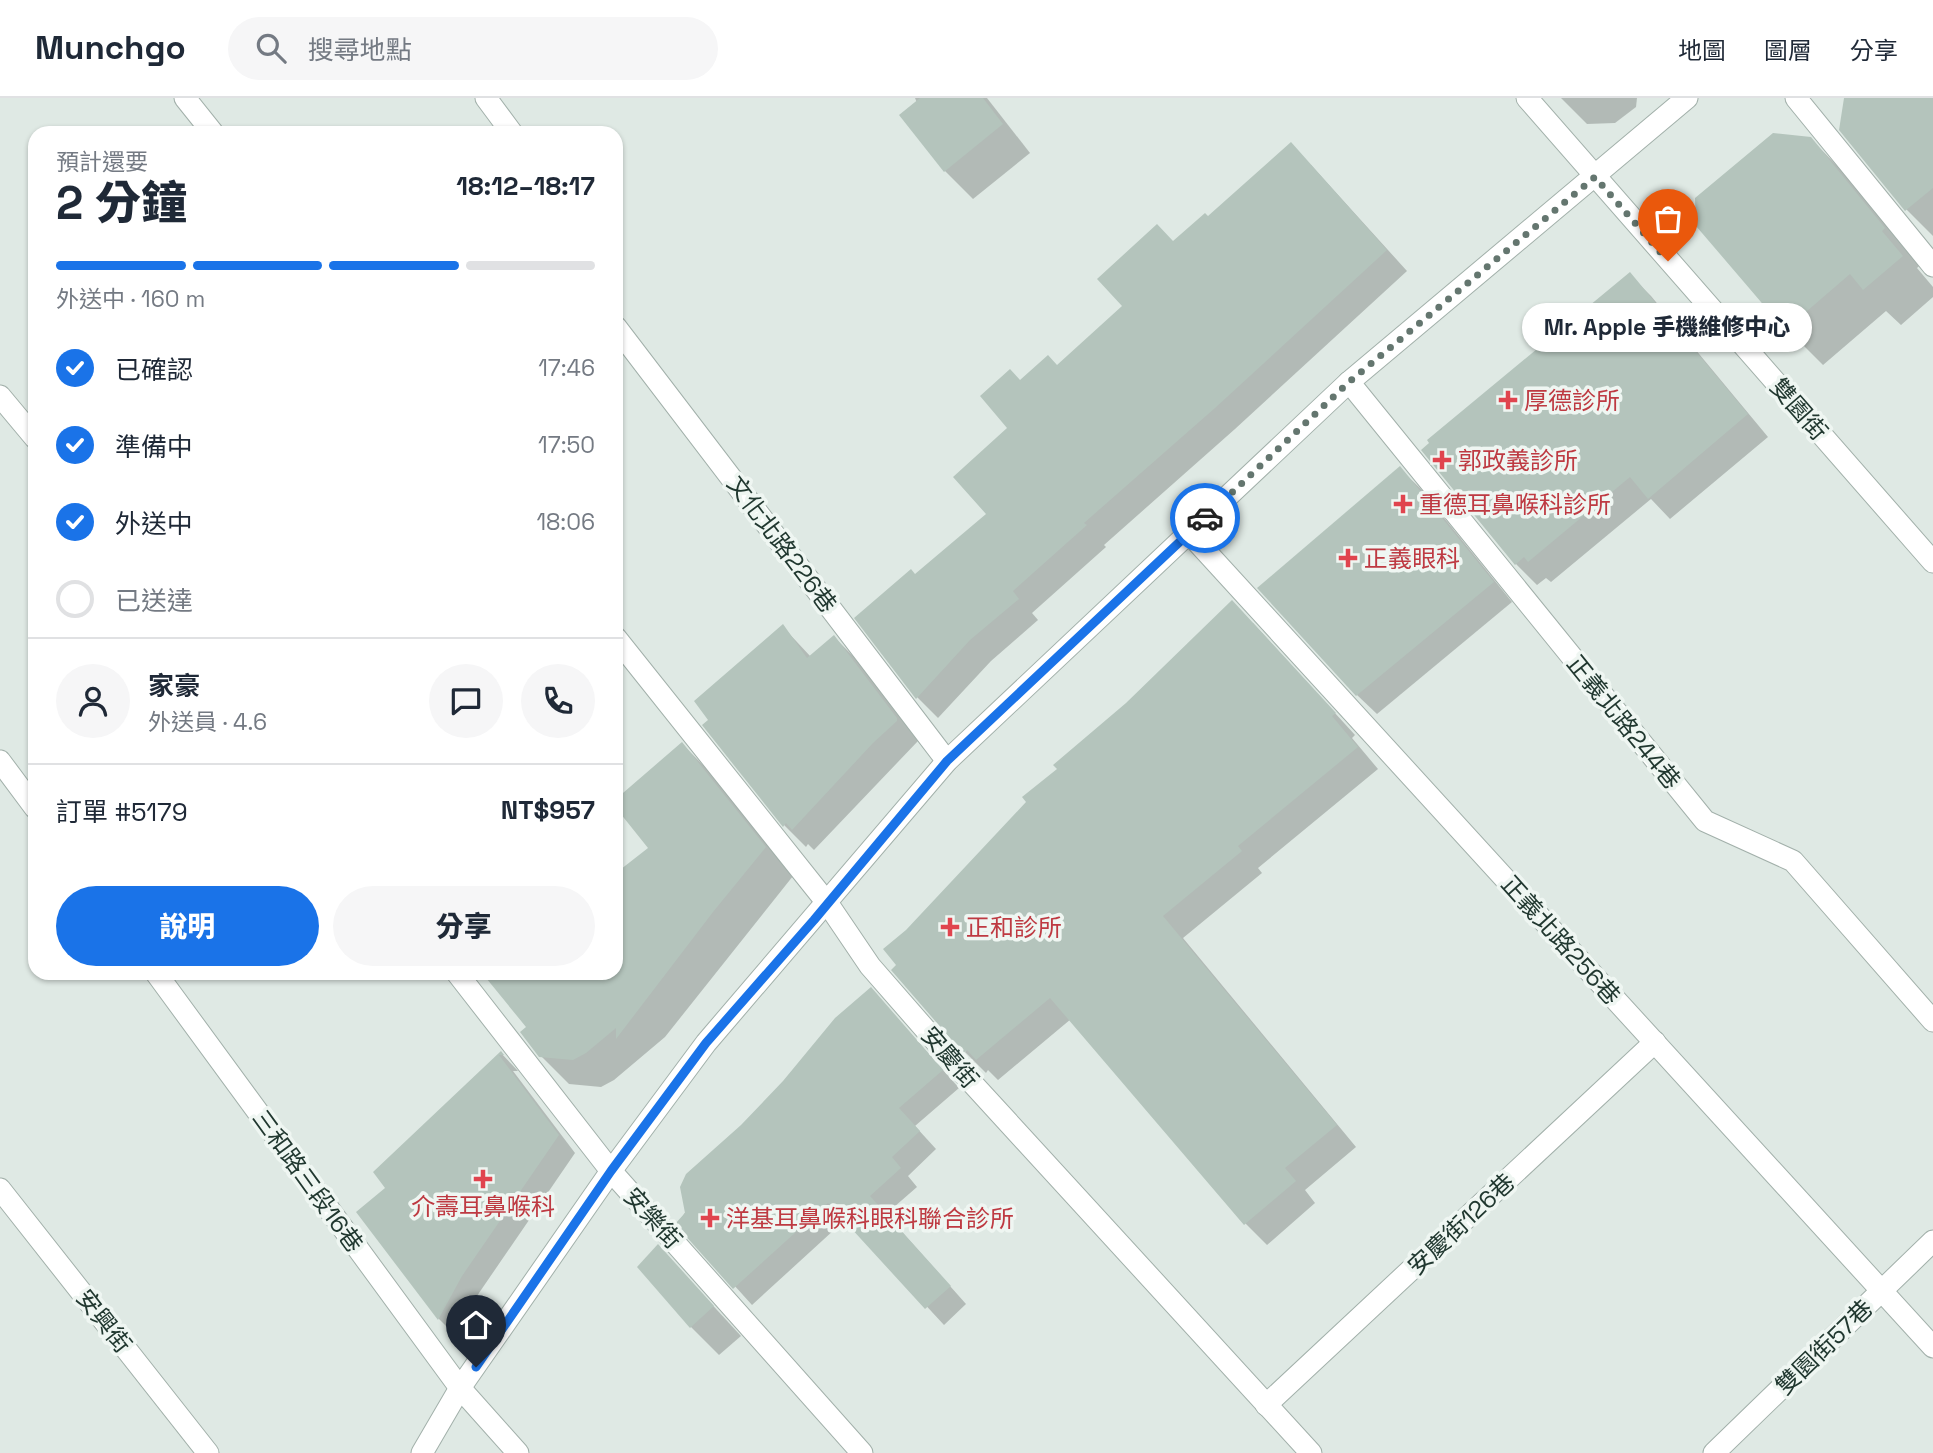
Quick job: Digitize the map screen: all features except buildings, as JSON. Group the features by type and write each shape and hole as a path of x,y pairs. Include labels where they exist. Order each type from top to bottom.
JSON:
{"street":[{"path":"185,98 207,126"},
{"path":"486,98 507,126"},
{"name":"雙園街","path":"1527,98 1933,562"},
{"path":"422,1453 460,1388 611,1171 706,1043 828,904 947,761 1349,382 1687,98"},
{"path":"1796,98 1933,266"},
{"name":"文化北路226巷","path":"623,336 947,761"},
{"name":"正義北路244巷","path":"1349,382 1704,821 1793,861 1933,1021"},
{"path":"0,396 28,430"},
{"name":"正義北路256巷","path":"1189,533 1933,1347"},
{"name":"安慶街","path":"623,647 828,904 870,966 1311,1453"},
{"path":"0,761 28,799"},
{"name":"三和路三段16巷","path":"161,980 460,1388 518,1453"},
{"name":"安樂街","path":"462,980 611,1171 862,1453"},
{"name":"安慶街126巷","path":"1266,1405 1655,1042"},
{"name":"安興街","path":"0,1189 208,1453"},
{"name":"雙園街57巷","path":"1714,1453 1933,1241"}],"way so far":[{"path":"1205,518 1349,382 1595,177 1668,261"}],"place":[{"name":"Mr. Apple 手機維修中心","path":"1668,261"},
{"name":"厚德診所","path":"1508,400"},
{"name":"郭政義診所","path":"1442,460"},
{"name":"重德耳鼻喉科診所","path":"1403,504"},
{"name":"正義眼科","path":"1348,558"},
{"name":"正和診所","path":"950,927"},
{"name":"介壽耳鼻喉科","path":"483,1179"},
{"name":"洋基耳鼻喉科眼科聯合診所","path":"710,1218"}],"route":[{"path":"476,1367 611,1171 706,1043 814,920 947,761 1205,518"}]}
